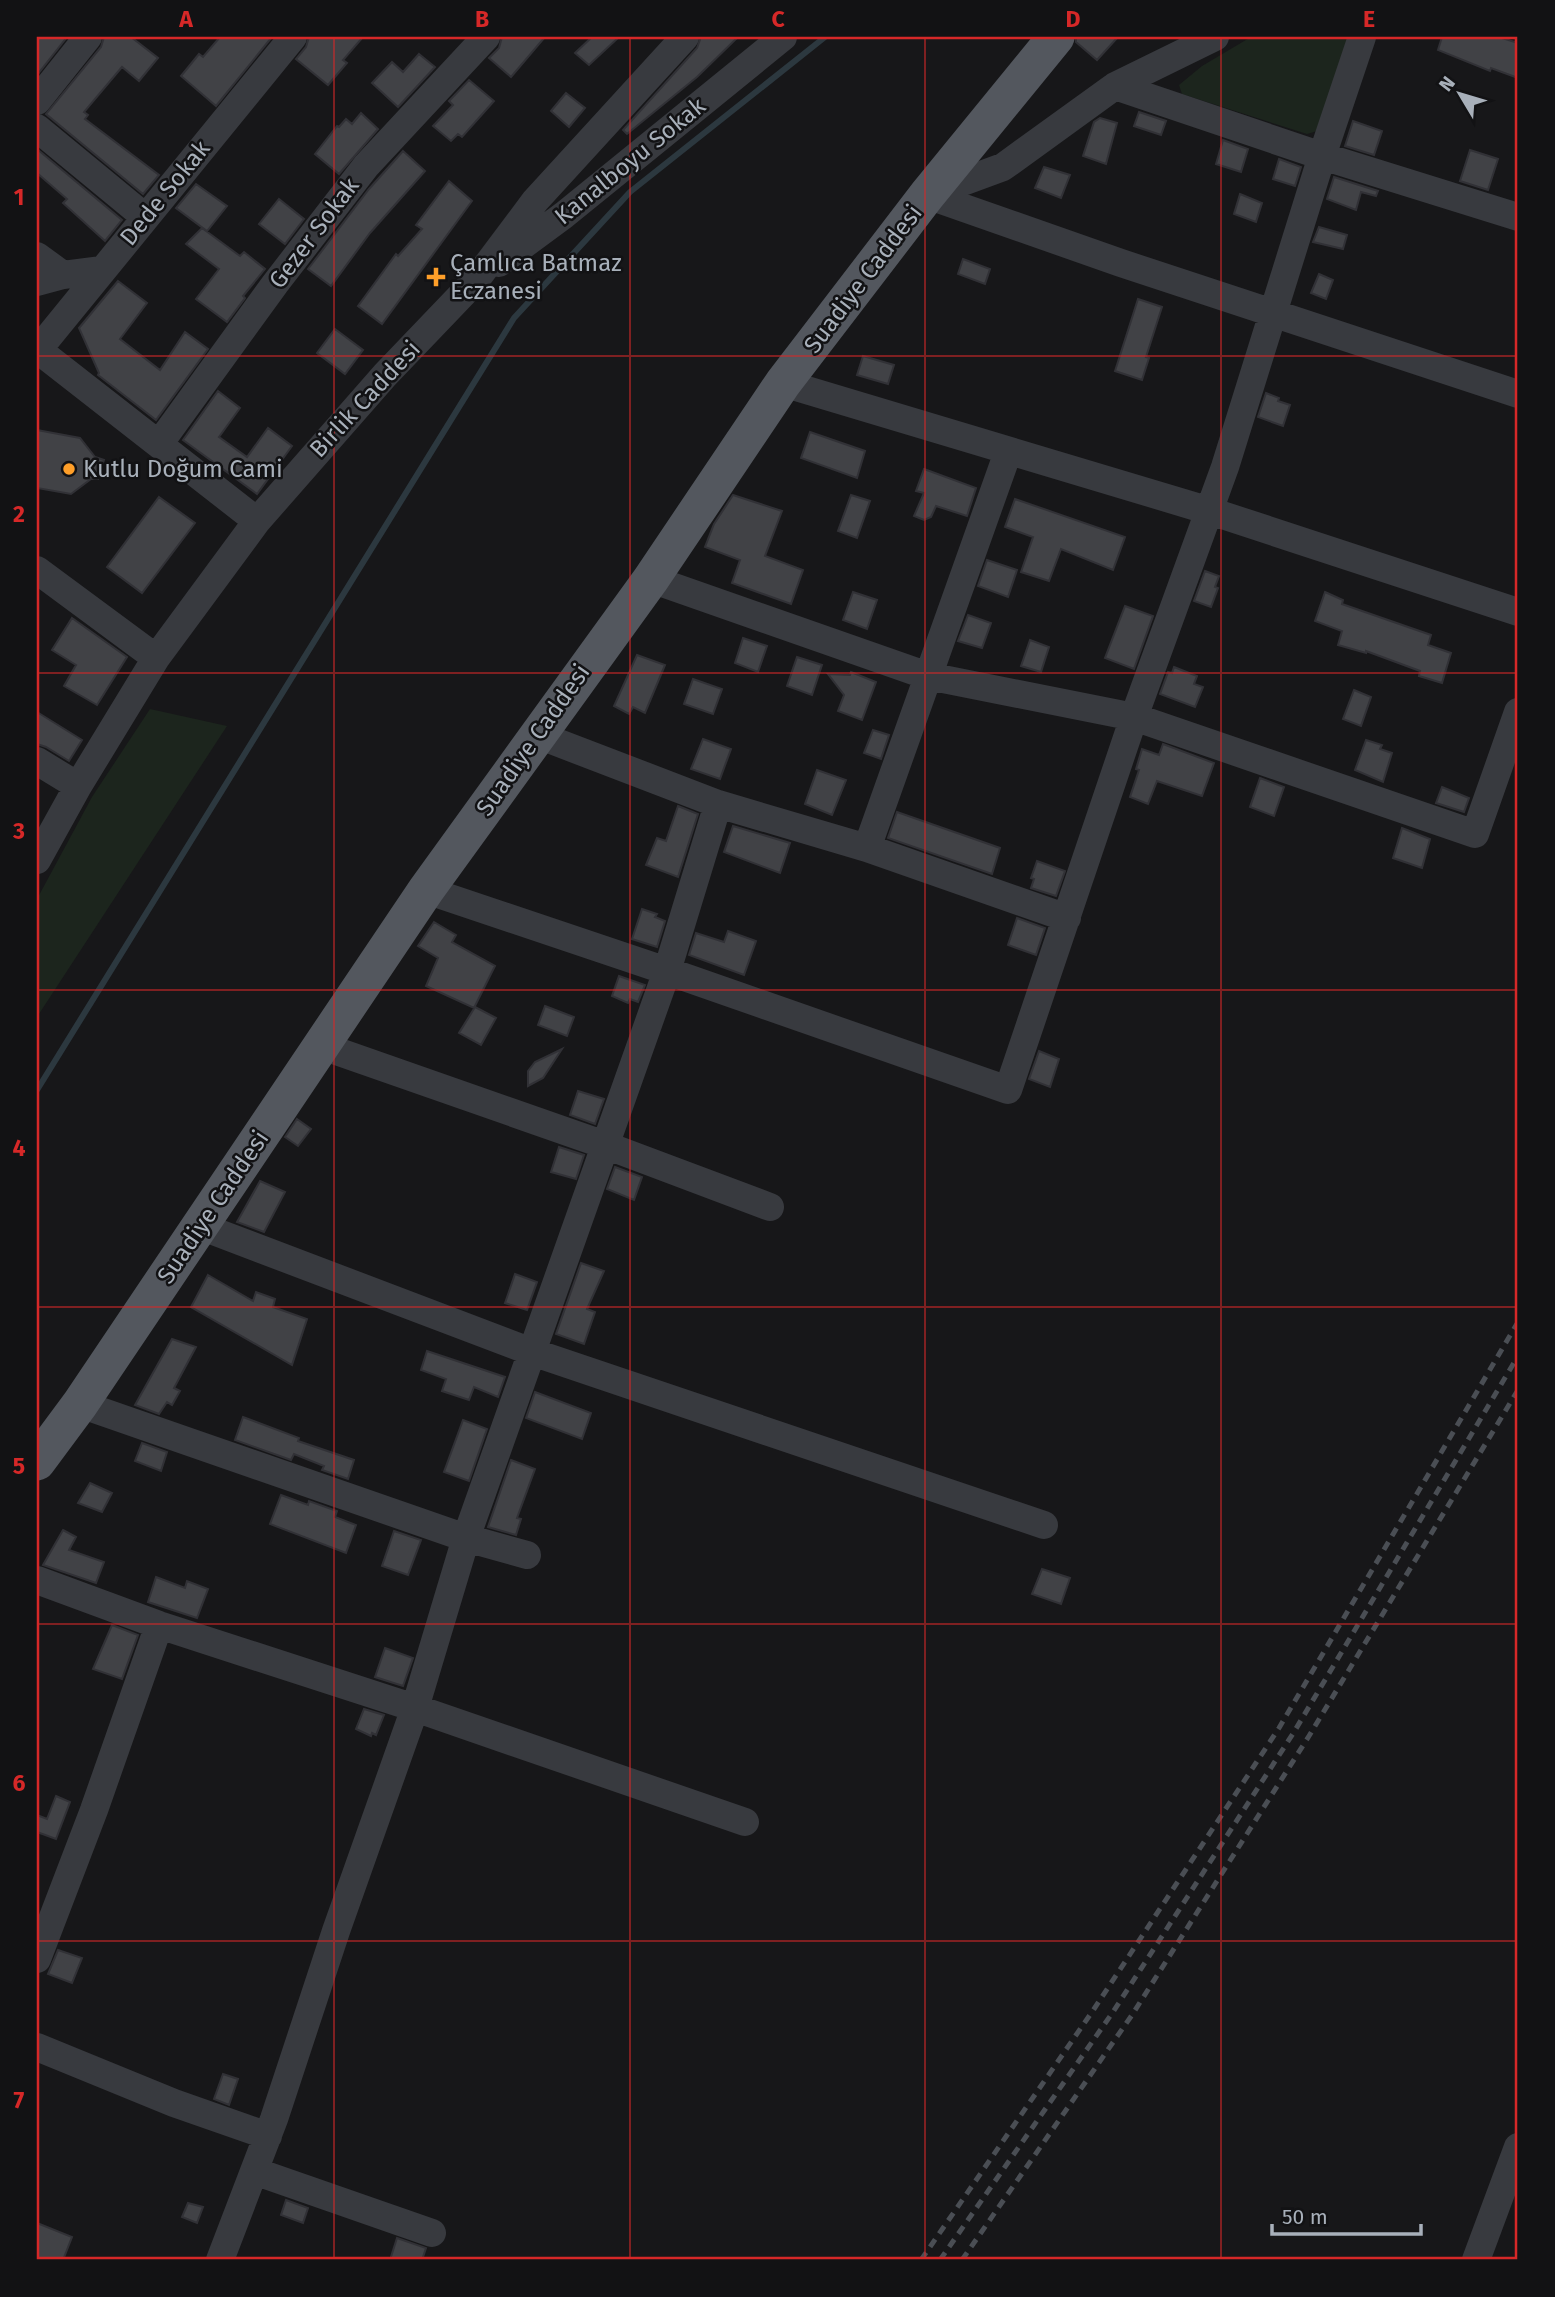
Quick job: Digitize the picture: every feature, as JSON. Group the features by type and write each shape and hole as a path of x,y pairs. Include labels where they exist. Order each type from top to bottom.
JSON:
{"main road":[{"name":"Suadiye Caddesi","path":"37,1462 80,1404 426,890 650,579 783,383 927,195 1056,37"}],"street":[{"path":"37,101 88,37"},
{"name":"Dede Sokak","path":"37,351 293,37"},
{"name":"Gezer Sokak","path":"159,444 275,284 366,166 486,37"},
{"name":"Birlik Caddesi","path":"37,860 156,657 257,521 385,375 474,281 535,201 685,37"},
{"name":"Kanalboyu Sokak","path":"474,281 564,215 783,37"},
{"path":"927,195 1003,167 1115,86 1214,37"},
{"path":"426,890 1009,1090 1134,717 1210,511 1362,37"},
{"path":"1115,86 1322,156 1518,217"},
{"path":"37,128 145,217"},
{"path":"927,195 1518,394"},
{"path":"37,256 50,279 102,270"},
{"path":"37,351 257,521"},
{"path":"783,383 1210,511 1518,612"},
{"path":"867,848 1008,452"},
{"path":"37,570 156,657"},
{"path":"650,579 928,676 1134,717 1475,834 1518,712"},
{"path":"538,736 718,804 867,848 1068,918"},
{"path":"37,761 78,786"},
{"path":"220,2260 268,2136 336,1931 415,1708 466,1538 667,971 718,804"},
{"path":"322,1046 605,1145 770,1207"},
{"path":"200,1226 532,1352 1044,1525"},
{"path":"80,1404 466,1538 527,1555"},
{"path":"37,1580 159,1625 415,1708 745,1822"},
{"path":"37,1959 94,1810 159,1625"},
{"path":"37,2047 174,2103 268,2136"},
{"path":"1476,2260 1518,2147"},
{"path":"254,2171 432,2233"}],"shaded area":[{"path":"1251,37 1348,37 1317,131 1307,134 1182,94 1179,85 1202,66"},
{"path":"150,709 227,726 37,1017 37,899 92,797"}],"building":[{"path":"37,37 67,37 37,75"},
{"path":"104,37 131,37 158,58 139,81 122,67 84,112 88,115 85,119 159,175 143,194 46,114 101,47"},
{"path":"220,37 272,37 216,106 181,76 199,54 203,57"},
{"path":"309,37 363,37 343,60 347,63 328,85 296,59 306,47"},
{"path":"502,37 545,37 511,77 489,58 499,48"},
{"path":"592,37 619,37 589,65 575,53"},
{"path":"701,37 738,37 697,77 627,134 623,130 697,48"},
{"path":"1076,37 1118,37 1097,60 1076,42"},
{"path":"1442,37 1499,37 1518,43 1518,78 1491,68 1490,71 1438,50"},
{"path":"419,54 435,67 398,107 372,83 392,62 403,72"},
{"path":"469,80 494,101 462,137 458,134 451,141 433,126 453,105 449,101"},
{"path":"566,93 585,108 569,127 551,111"},
{"path":"1139,112 1166,121 1161,135 1134,126"},
{"path":"361,113 378,129 339,174 315,154 337,126 346,119 352,124"},
{"path":"1100,118 1117,123 1106,164 1083,156 1094,122"},
{"path":"1353,121 1382,131 1374,155 1345,146"},
{"path":"1223,140 1248,149 1241,172 1216,164"},
{"path":"37,149 122,220 105,241 63,203 67,199 37,173"},
{"path":"1470,150 1498,159 1488,190 1460,181"},
{"path":"403,151 425,171 370,233 331,286 308,269 369,189"},
{"path":"1279,159 1301,167 1295,186 1273,179"},
{"path":"1044,167 1070,175 1061,198 1035,188"},
{"path":"1334,177 1378,191 1376,196 1361,192 1356,210 1327,199"},
{"path":"449,181 472,201 382,324 358,306 396,254 398,256 422,229 416,225"},
{"path":"196,184 227,206 207,231 176,208"},
{"path":"1240,194 1262,203 1256,222 1234,214"},
{"path":"279,199 304,219 285,244 259,224"},
{"path":"1319,227 1347,235 1343,249 1313,242"},
{"path":"202,228 240,256 244,252 265,269 243,296 245,298 227,322 196,299 219,269 186,244"},
{"path":"963,259 990,269 985,284 958,274"},
{"path":"1319,274 1333,280 1326,299 1311,293"},
{"path":"118,281 147,303 120,339 160,370 185,332 208,349 156,420 98,375 79,328"},
{"path":"1138,299 1162,307 1146,357 1149,358 1142,380 1115,371"},
{"path":"335,329 363,350 345,374 317,353"},
{"path":"863,356 894,365 888,384 857,375"},
{"path":"218,391 240,408 219,437 247,457 268,428 292,446 257,494 183,440"},
{"path":"1266,393 1290,405 1283,426 1258,417"},
{"name":"Kutlu Doğum Cami","path":"37,430 80,438 95,457 104,460 98,479 91,479 71,494 37,488"},
{"path":"810,432 865,451 857,478 801,458"},
{"path":"924,469 976,488 967,516 936,506 931,517 924,520 914,516 924,493 916,491"},
{"path":"733,495 782,511 765,556 803,570 791,604 732,583 740,560 705,547 714,524"},
{"path":"851,495 870,501 857,538 838,531"},
{"path":"159,497 195,523 142,593 107,567"},
{"path":"1015,499 1125,537 1113,570 1061,549 1049,581 1021,572 1033,537 1005,527"},
{"path":"987,560 1017,570 1008,597 978,586"},
{"path":"1205,571 1219,576 1211,607 1194,601"},
{"path":"853,592 877,600 867,629 843,620"},
{"path":"1325,592 1343,600 1342,604 1431,635 1428,645 1451,653 1442,683 1419,676 1420,671 1366,651 1338,645 1342,631 1315,621"},
{"path":"1125,606 1153,616 1134,669 1105,658"},
{"path":"968,615 991,623 982,648 958,641"},
{"path":"72,618 127,657 97,705 64,686 76,665 52,650"},
{"path":"743,638 767,646 758,672 735,663"},
{"path":"1030,640 1049,647 1041,672 1021,666"},
{"path":"637,655 665,665 645,713 633,707 629,714 614,706"},
{"path":"797,657 822,665 812,695 787,686"},
{"path":"1174,667 1197,676 1194,684 1203,687 1195,707 1160,694 1168,672 1172,673"},
{"path":"851,672 876,682 862,720 838,711 844,695 828,674 850,675"},
{"path":"693,679 722,689 713,714 684,704"},
{"path":"1354,690 1371,697 1361,726 1343,719"},
{"path":"37,712 82,740 69,761 37,744"},
{"path":"873,730 889,735 881,759 864,753"},
{"path":"703,739 731,749 720,779 691,769"},
{"path":"1366,740 1382,745 1380,749 1392,753 1383,782 1355,770"},
{"path":"1163,744 1214,763 1202,796 1157,781 1148,804 1130,797 1139,770 1136,769 1142,749 1159,755"},
{"path":"817,770 846,780 832,815 805,804"},
{"path":"1260,778 1284,787 1274,816 1250,807"},
{"path":"1442,787 1469,798 1464,812 1436,803"},
{"path":"678,806 698,814 678,877 646,865 657,838 666,841"},
{"path":"897,812 1000,848 992,874 888,838"},
{"path":"733,826 790,843 780,873 724,852"},
{"path":"1402,828 1430,839 1422,868 1393,858"},
{"path":"1037,861 1065,871 1056,896 1031,888 1034,879 1031,878"},
{"path":"642,909 657,914 655,917 665,921 657,947 632,939"},
{"path":"1017,918 1045,928 1036,955 1008,945"},
{"path":"434,922 456,935 452,942 495,966 474,1008 426,986 438,958 418,946"},
{"path":"728,931 756,941 744,975 689,955 696,933 724,942"},
{"path":"619,976 645,985 638,1002 630,999 628,1003 612,996"},
{"path":"545,1006 574,1017 567,1036 538,1025"},
{"path":"475,1007 496,1018 481,1045 459,1033"},
{"path":"562,1049 543,1078 528,1086 528,1071 535,1062"},
{"path":"1039,1051 1059,1059 1050,1087 1029,1079"},
{"path":"578,1091 604,1099 595,1124 570,1115"},
{"path":"297,1119 311,1129 298,1146 285,1137"},
{"path":"559,1147 584,1155 576,1179 551,1172"},
{"path":"615,1167 642,1177 634,1200 607,1189"},
{"path":"260,1181 285,1192 264,1232 237,1222"},
{"path":"581,1263 604,1271 587,1309 595,1312 584,1344 556,1334"},
{"path":"515,1274 537,1282 527,1310 505,1303"},
{"path":"208,1275 253,1301 256,1292 275,1299 273,1307 307,1319 292,1365 191,1307"},
{"path":"172,1339 196,1347 174,1388 180,1391 172,1405 167,1402 159,1414 135,1405"},
{"path":"427,1351 505,1377 498,1397 474,1387 469,1400 442,1391 446,1379 421,1370"},
{"path":"535,1392 591,1413 582,1439 526,1418"},
{"path":"243,1417 299,1438 298,1441 354,1460 348,1479 322,1470 324,1466 294,1454 291,1460 235,1440"},
{"path":"463,1420 487,1429 469,1481 444,1472"},
{"path":"142,1443 167,1452 161,1471 135,1461"},
{"path":"511,1460 535,1469 517,1518 521,1519 516,1535 488,1527"},
{"path":"90,1483 112,1493 102,1512 78,1503"},
{"path":"281,1495 308,1505 309,1501 337,1511 335,1517 356,1525 346,1553 270,1524"},
{"path":"63,1530 76,1537 69,1550 104,1562 96,1583 43,1565"},
{"path":"394,1531 421,1540 408,1575 382,1566"},
{"path":"1042,1569 1070,1578 1061,1604 1032,1594"},
{"path":"156,1577 185,1588 187,1581 208,1589 197,1618 148,1602"},
{"path":"112,1625 138,1635 122,1679 93,1669"},
{"path":"385,1648 413,1658 403,1686 375,1677"},
{"path":"364,1709 384,1715 376,1735 372,1733 371,1736 356,1729"},
{"path":"56,1796 70,1802 56,1839 37,1832 37,1815 47,1819"},
{"path":"58,1950 82,1958 72,1983 48,1974"},
{"path":"223,2074 238,2079 229,2105 214,2099"},
{"path":"286,2200 308,2208 303,2223 281,2215"},
{"path":"188,2203 203,2207 197,2223 182,2217"},
{"path":"37,2223 72,2237 63,2260 37,2260"},
{"path":"397,2238 426,2248 422,2260 390,2260"}],"waterway":[{"path":"37,1090 514,318 630,192 825,37"}],"railway":[{"path":"921,2260 1094,2009 1279,1728 1518,1322"},
{"path":"940,2260 1113,2012 1294,1732 1518,1356"},
{"path":"962,2260 1132,2015 1309,1736 1518,1390"}],"place":[{"name":"Çamlıca Batmaz Eczanesi","path":"436,277"},
{"name":"Kutlu Doğum Cami","path":"69,469"}]}
